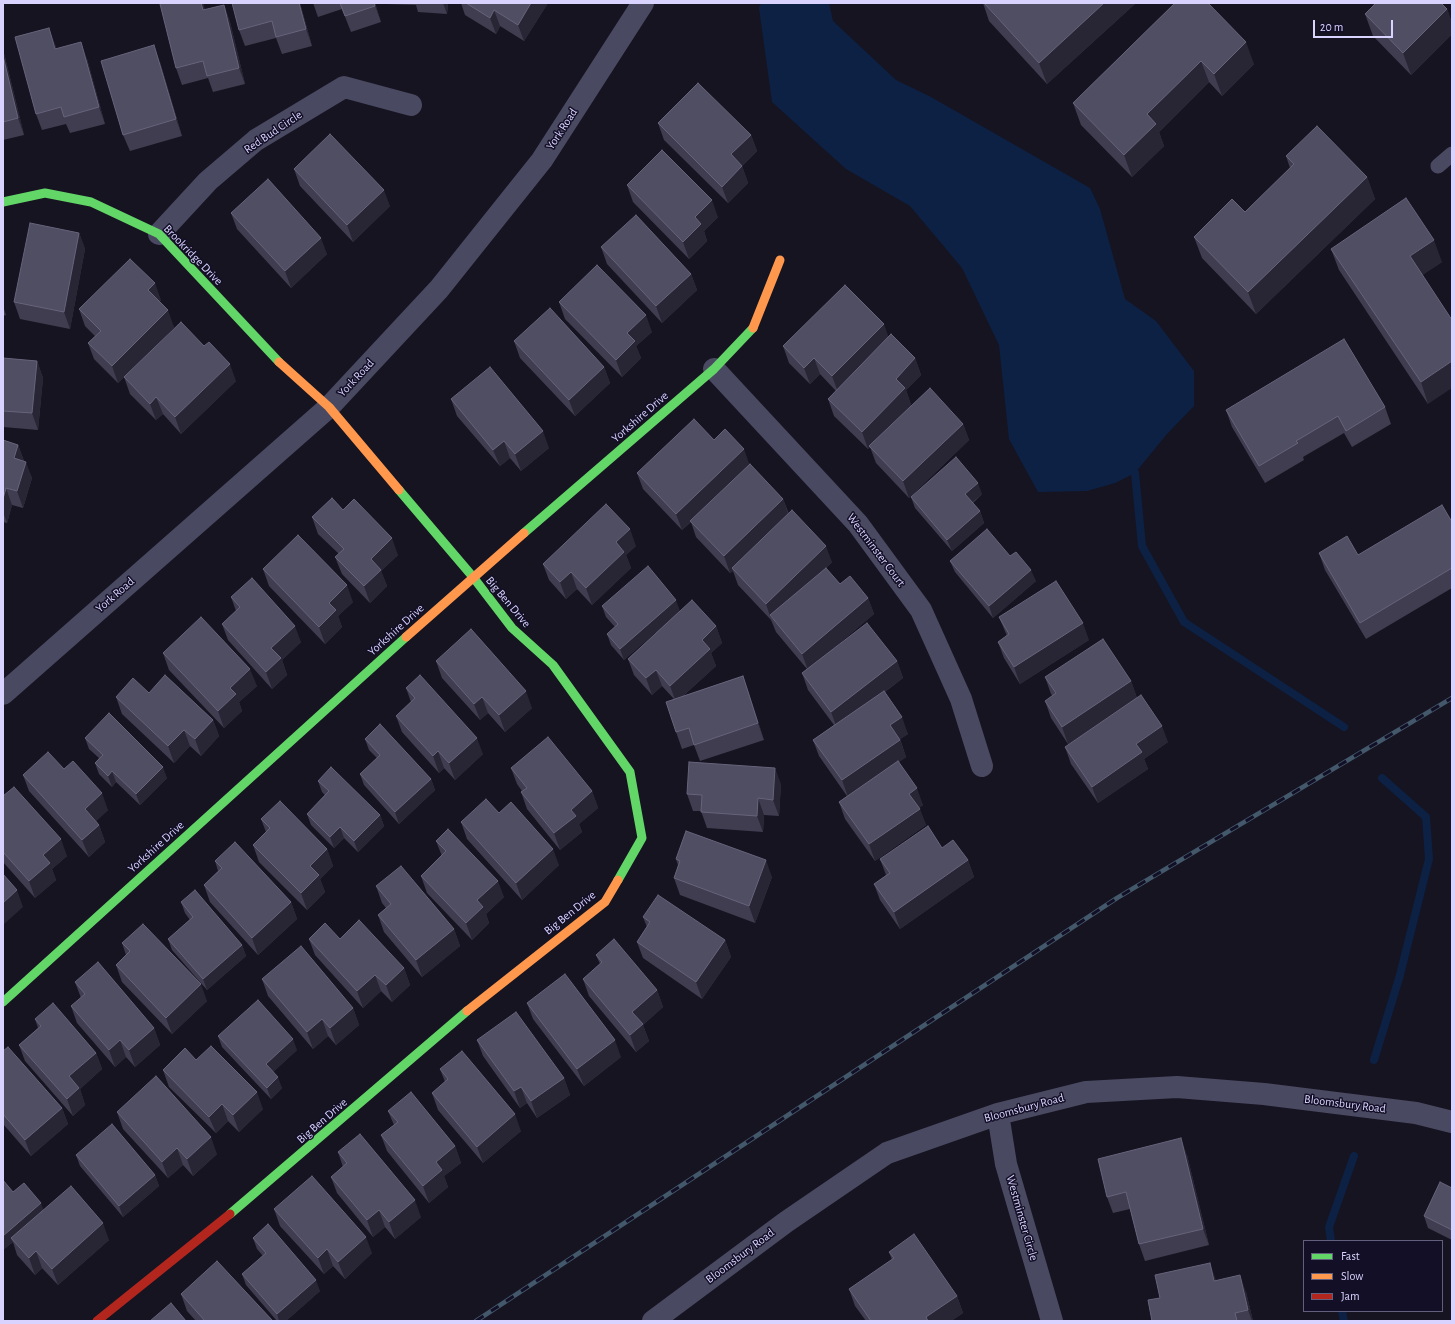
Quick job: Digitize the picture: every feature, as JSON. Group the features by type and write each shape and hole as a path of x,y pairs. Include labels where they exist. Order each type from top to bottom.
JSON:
{"street":[{"name":"York Road","path":"3,694 329,407 439,288 542,160 643,3"},
{"name":"Red Bud Circle","path":"159,234 208,181 256,140 344,87 411,105"},
{"name":"Brookridge Drive","path":"3,202 44,193 91,202 159,234 283,367 329,407"},
{"name":"Yorkshire Drive","path":"3,1002 473,577 714,369 754,327 780,260"},
{"name":"Westminster Court","path":"714,369 858,524 921,610 961,699 982,766"},
{"name":"Big Ben Drive","path":"97,1321 245,1202 481,999 605,902 642,838 630,772 553,665 512,628 473,577 329,407"},
{"name":"Bloomsbury Road","path":"653,1321 786,1222 887,1153 998,1114 1086,1092 1177,1087 1264,1094 1416,1113 1452,1122"},
{"name":"Westminster Circle","path":"998,1114 1006,1164 1052,1321"}],"lane":[{"path":"1438,166 1452,154"}],"water":[{"path":"761,3 829,3 833,21 896,80 931,97 1090,188 1100,209 1125,299 1156,321 1194,371 1194,406 1167,434 1135,473 1115,483 1087,491 1038,492 1009,439 999,345 962,268 910,206 846,169 772,102 759,8"}],"building":[{"path":"201,3 203,10 224,5 239,68 207,76 203,61 176,68 160,4"},
{"path":"232,3 299,3 306,29 276,37 272,21 239,30"},
{"path":"340,3 374,3 375,6 345,16"},
{"path":"466,3 531,3 518,25 494,10 490,18"},
{"path":"984,3 1104,3 1039,63"},
{"path":"1175,3 1208,3 1246,42 1214,74 1201,61 1147,114 1156,124 1124,155 1073,103"},
{"path":"1376,3 1441,3 1447,9 1403,53 1365,14"},
{"path":"49,28 55,49 81,42 99,107 64,117 61,107 36,114 15,37"},
{"path":"154,45 176,119 123,135 101,61"},
{"path":"3,56 18,118 3,122"},
{"path":"698,83 751,135 731,154 742,166 722,187 658,123"},
{"path":"1317,126 1367,177 1248,292 1194,237 1232,199 1245,212 1294,164 1286,156"},
{"path":"330,134 384,190 347,225 294,169"},
{"path":"662,150 712,200 695,217 701,224 683,242 627,185"},
{"path":"268,179 321,238 285,271 231,213"},
{"path":"1406,198 1434,240 1410,256 1452,320 1452,361 1421,382 1331,249"},
{"path":"636,215 691,274 656,306 601,247"},
{"path":"30,223 79,233 64,312 14,302"},
{"path":"130,259 155,283 148,290 168,310 112,366 88,343 101,331 79,309"},
{"path":"597,265 646,315 627,333 635,341 616,360 559,302"},
{"path":"845,285 884,324 832,376 814,358 804,368 783,346"},
{"path":"550,308 604,367 569,400 514,341"},
{"path":"181,322 204,346 209,342 230,364 175,417 156,397 150,404 124,377"},
{"path":"891,334 915,358 896,379 905,388 862,432 828,399"},
{"path":"1344,339 1385,407 1346,431 1338,416 1296,441 1298,443 1259,466 1226,410"},
{"path":"3,358 37,361 32,413 3,411"},
{"path":"490,367 543,431 515,454 504,441 493,450 451,399"},
{"path":"930,388 963,424 903,481 869,446"},
{"path":"694,419 714,440 725,429 744,449 676,514 637,473"},
{"path":"3,440 18,445 14,458 26,462 17,491 6,488 3,499"},
{"path":"956,457 978,483 965,494 980,511 947,540 911,497"},
{"path":"750,464 783,499 724,556 690,521"},
{"path":"332,498 343,510 354,499 392,538 371,559 381,570 364,586 335,557 344,549 312,517"},
{"path":"606,504 630,529 616,542 624,552 586,588 571,572 560,582 543,564"},
{"path":"1442,505 1452,522 1452,568 1360,623 1319,553 1347,536 1358,555"},
{"path":"792,510 826,546 766,604 732,568"},
{"path":"987,529 1010,556 1016,552 1031,570 989,606 950,561"},
{"path":"298,535 347,585 329,603 336,610 319,627 263,569"},
{"path":"648,566 676,600 620,649 607,634 618,624 602,606"},
{"path":"826,568 840,584 850,576 868,598 802,654 770,615"},
{"path":"252,578 295,626 271,648 281,658 266,672 222,624 240,607 231,597"},
{"path":"1056,581 1083,623 1014,667 998,642 1009,634 999,617"},
{"path":"692,600 716,626 702,640 710,649 670,686 656,670 646,678 628,659"},
{"path":"201,617 250,669 230,688 236,694 218,711 163,653"},
{"path":"867,623 897,661 831,712 802,673"},
{"path":"471,629 526,691 499,715 482,697 474,704 436,661"},
{"path":"1103,639 1131,681 1062,727 1045,701 1056,693 1045,677"},
{"path":"165,675 213,720 195,739 184,730 168,746 116,697 133,678 149,693"},
{"path":"420,675 477,738 449,763 438,751 433,756 396,716 415,698 406,688"},
{"path":"743,676 758,723 694,745 689,728 676,732 666,702"},
{"path":"884,691 902,717 890,725 900,740 842,780 813,740"},
{"path":"1141,695 1162,726 1136,744 1142,752 1092,787 1065,747"},
{"path":"109,713 163,767 136,794 112,771 108,776 95,763 103,755 85,738"},
{"path":"380,724 431,779 395,812 360,774 380,755 365,739"},
{"path":"548,737 592,791 571,810 576,816 554,833 521,792 527,788 511,768"},
{"path":"48,752 64,769 73,761 102,793 85,809 99,825 82,840 23,775"},
{"path":"898,761 917,788 909,794 920,809 869,844 839,802"},
{"path":"689,762 775,768 773,800 758,798 757,816 701,812 702,795 687,794"},
{"path":"331,767 380,815 354,841 340,827 330,837 307,814 329,791 318,781"},
{"path":"14,787 61,839 43,855 50,863 29,881 3,852 3,796"},
{"path":"486,799 499,813 511,802 553,849 516,883 461,822"},
{"path":"280,801 327,849 310,866 319,875 301,893 253,845 270,828 261,819"},
{"path":"928,826 942,848 953,840 968,860 894,912 874,884 890,873 880,859"},
{"path":"448,829 498,881 477,900 483,907 466,923 421,876 446,851 436,841"},
{"path":"686,831 766,860 749,906 674,878 680,861 676,859"},
{"path":"235,842 291,902 252,938 204,885 222,868 215,861"},
{"path":"401,866 454,929 416,960 378,915 391,904 376,886"},
{"path":"3,874 17,890 3,903"},
{"path":"195,890 242,945 203,979 168,939 193,917 181,902"},
{"path":"658,895 725,940 696,982 637,942 650,922 643,917"},
{"path":"359,920 404,968 386,985 375,975 357,991 309,939 325,923 340,939"},
{"path":"143,924 201,984 166,1018 116,965 130,951 122,943"},
{"path":"614,939 657,990 632,1012 643,1024 630,1035 583,979 602,962 596,955"},
{"path":"301,946 353,1008 330,1028 322,1019 307,1032 262,979"},
{"path":"98,962 154,1028 129,1050 120,1040 109,1050 71,1006 85,994 75,982"},
{"path":"565,974 615,1040 577,1069 527,1003"},
{"path":"258,1000 293,1039 266,1064 278,1077 267,1088 218,1036"},
{"path":"53,1003 96,1053 69,1076 79,1088 67,1099 19,1045 41,1026 35,1019"},
{"path":"516,1012 564,1078 531,1101 521,1087 514,1091 477,1040"},
{"path":"211,1046 257,1092 233,1115 222,1104 209,1117 163,1070 185,1048 196,1060"},
{"path":"8,1047 62,1108 25,1140 3,1114 3,1051"},
{"path":"462,1051 515,1114 477,1147 432,1093 448,1079 440,1069"},
{"path":"156,1076 211,1137 187,1159 177,1148 162,1162 117,1112"},
{"path":"411,1092 455,1146 436,1162 442,1170 423,1186 381,1135 398,1122 388,1111"},
{"path":"112,1124 155,1175 119,1206 76,1155"},
{"path":"360,1134 415,1200 389,1222 379,1210 367,1220 331,1177 347,1163 338,1152"},
{"path":"1181,1138 1203,1229 1139,1244 1126,1192 1107,1197 1098,1159"},
{"path":"312,1176 366,1237 338,1262 327,1249 318,1258 274,1209"},
{"path":"3,1180 13,1192 24,1183 41,1203 3,1236"},
{"path":"1440,1182 1452,1188 1452,1230 1424,1216"},
{"path":"71,1186 103,1223 52,1269 36,1251 29,1258 11,1238"},
{"path":"268,1224 316,1280 277,1314 242,1274 266,1253 253,1238"},
{"path":"914,1234 957,1296 926,1317 928,1321 871,1321 849,1289 894,1258 889,1252"},
{"path":"217,1261 272,1321 205,1321 181,1294"},
{"path":"1210,1263 1214,1281 1240,1275 1248,1310 1235,1313 1237,1321 1152,1321 1148,1300 1160,1298 1155,1275"},
{"path":"171,1303 186,1321 150,1321"}],"waterway":[{"path":"1135,473 1142,546 1184,622 1344,727"},
{"path":"1374,1060 1400,975 1429,859 1426,817 1382,778"},
{"path":"1331,1240 1329,1227 1354,1156"},
{"path":"1342,1312 1344,1321"}],"railway":[{"path":"476,1321 1117,898 1452,698"}],"traffic: fast":[{"path":"3,202 45,193 91,202 159,234 279,362"},
{"path":"524,533 714,369 753,328"},
{"path":"399,490 473,577 512,628 553,665 630,772 642,838 618,880"},
{"path":"3,1002 406,637"},
{"path":"230,1214 467,1011"}],"traffic: slow":[{"path":"753,328 780,260"},
{"path":"279,362 329,407 399,490"},
{"path":"406,637 524,533"},
{"path":"467,1011 605,902 618,880"}],"traffic: jam":[{"path":"97,1321 230,1214"}]}
